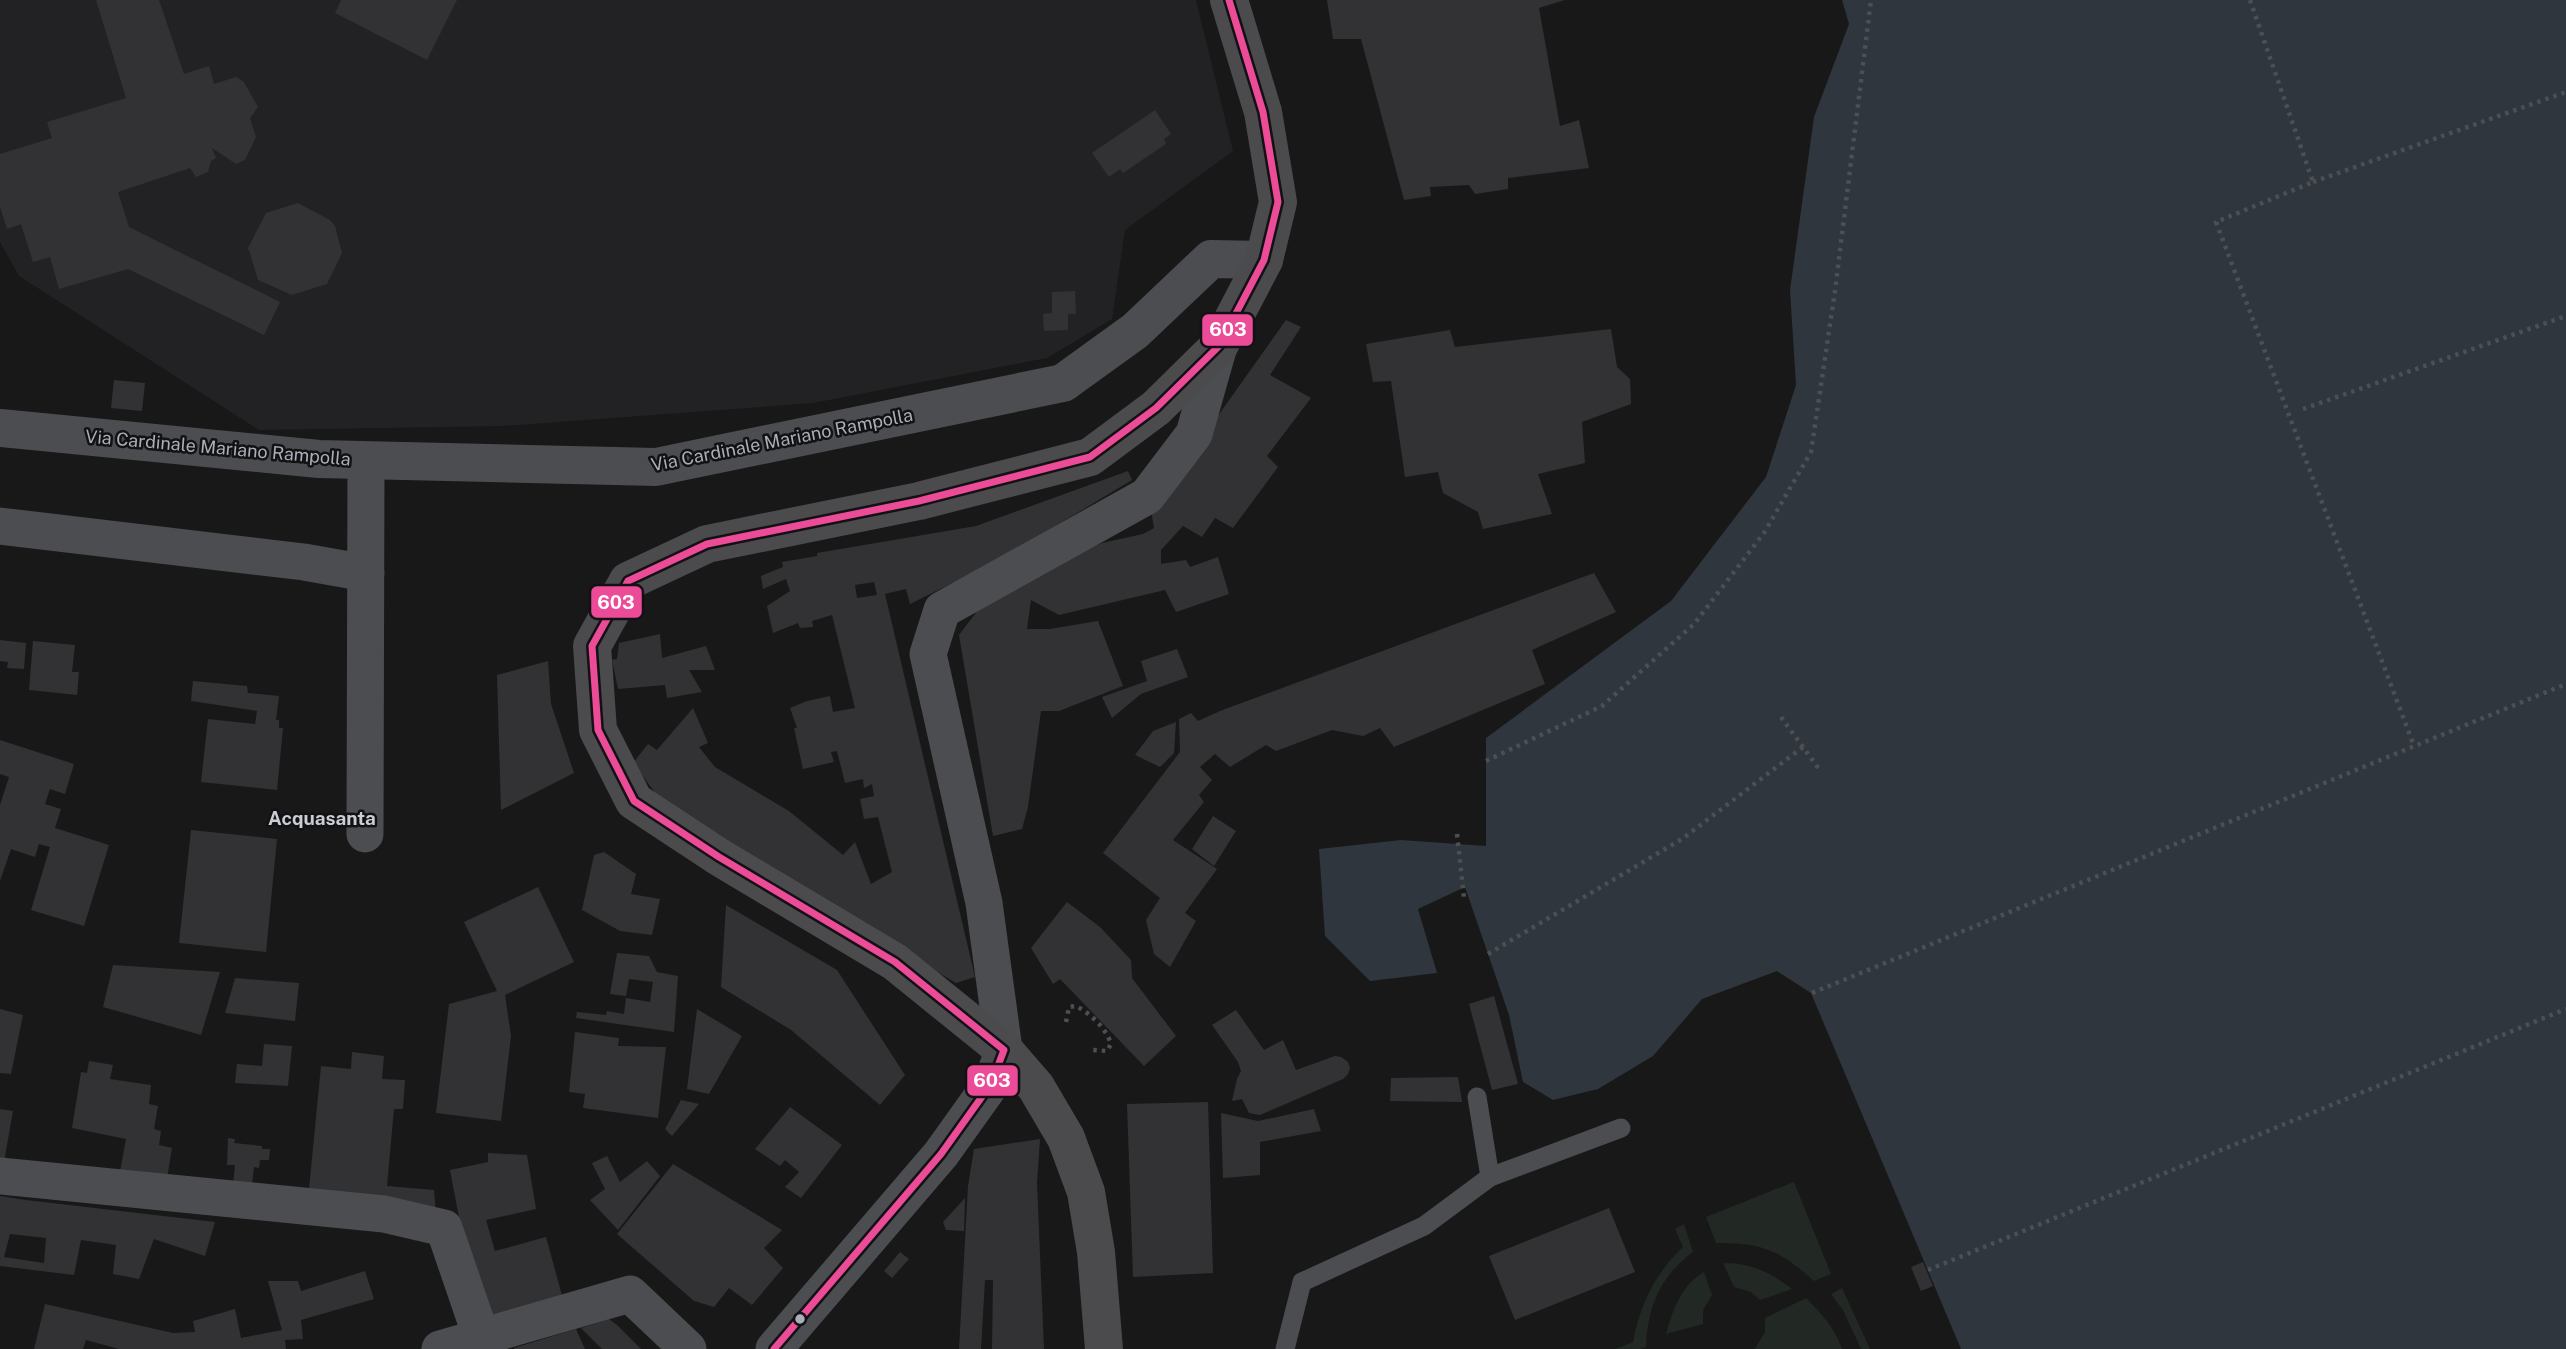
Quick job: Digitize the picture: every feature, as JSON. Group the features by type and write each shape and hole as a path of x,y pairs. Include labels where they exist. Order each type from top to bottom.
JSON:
{"main road":[{"path":"1104,1349 1096,1252 1086,1192 1066,1138 1036,1087 1004,1050 895,962 719,858 634,801 598,730 592,646 628,581 707,544 919,501 1090,457 1156,408 1219,346 1264,260 1278,202 1263,112 1229,0"}],"street":[{"name":"Via Cardinale Mariano Rampolla","path":"0,428 319,459 656,467 1063,383 1135,331 1211,259 1264,260"},
{"path":"774,1349 941,1154 991,1084 1004,1050 984,904 928,654 942,610 1147,496 1194,434 1219,346"},
{"path":"365,834 366,461"},
{"path":"0,526 304,562 366,573"},
{"path":"0,1177 384,1214 444,1228 481,1336"},
{"path":"440,1349 630,1294 688,1349"}],"lane":[{"path":"1477,1097 1490,1177"},
{"path":"1285,1349 1302,1282 1424,1226 1490,1177 1621,1128"}],"path":[{"path":"1486,761 1602,706 1694,624 1764,533 1811,452 1835,291 1871,0"},
{"path":"2250,0 2314,182"},
{"path":"2414,746 2216,222 2314,182 2566,92"},
{"path":"2303,410 2566,316"},
{"path":"1812,993 2566,684"},
{"path":"1781,717 1819,769"},
{"path":"1488,954 1682,839 1802,747"},
{"path":"1457,834 1464,898"},
{"path":"1066,1022 1069,1007 1076,1006 1088,1013 1108,1035 1111,1044 1107,1052 1093,1050"},
{"path":"1928,1270 2566,1009"}],"shaded area":[{"path":"0,0 1196,0 1233,151 1125,230 1112,319 1047,358 813,403 503,426 259,430 19,276 0,242"},
{"path":"1842,0 2566,0 2566,1349 1961,1349 1811,993 1777,971 1702,999 1653,1056 1598,1089 1553,1100 1523,1082 1509,1015 1465,887 1418,909 1437,973 1370,981 1325,936 1319,849 1401,840 1486,846 1486,738 1671,601 1766,477 1796,385 1790,290 1814,117 1849,24"},
{"path":"1794,1182 1831,1274 1814,1281 1791,1262 1770,1250 1746,1244 1716,1243 1706,1217"},
{"path":"1684,1224 1693,1252 1672,1271 1658,1293 1650,1318 1646,1347 1615,1349 1633,1342 1650,1290 1664,1268 1683,1247 1675,1229"},
{"path":"1723,1263 1760,1270 1792,1289 1760,1300 1751,1292 1734,1287"},
{"path":"1704,1272 1712,1295 1703,1310 1703,1324 1666,1334 1675,1307 1684,1291"},
{"path":"1842,1288 1870,1349 1861,1349 1843,1310 1831,1294"},
{"path":"1806,1298 1836,1334 1842,1349 1755,1349 1765,1332 1765,1318"}],"building":[{"path":"96,0 159,0 184,74 209,66 214,84 236,77 244,82 258,107 250,118 256,137 245,160 236,164 212,148 216,158 211,161 208,172 196,177 190,168 118,192 129,227 280,302 264,335 128,269 59,289 50,257 33,262 21,224 7,229 0,207 0,154 52,138 47,122 126,98"},
{"path":"341,0 457,0 427,60 335,13"},
{"path":"1327,0 1565,0 1539,8 1560,126 1579,120 1589,168 1508,178 1508,189 1475,194 1469,185 1430,187 1431,196 1404,200 1361,39 1333,39"},
{"path":"1155,110 1171,134 1164,139 1166,144 1123,173 1120,169 1109,177 1092,153"},
{"path":"298,203 330,220 335,226 342,253 327,284 292,295 258,280 247,250 266,213"},
{"path":"1075,291 1076,314 1068,314 1068,330 1044,331 1043,314 1052,313 1052,292"},
{"path":"1286,320 1301,327 1270,375 1311,398 1267,456 1278,467 1233,528 1215,518 1202,537 1183,526 1161,550 1161,564 1186,560 1190,567 1218,557 1229,594 1176,612 1165,590 1059,615 1031,600 1027,629 1050,629 1098,621 1123,686 1059,711 1041,711 1028,807 1022,829 993,836 959,635 984,602 1030,572 1102,543 1143,534 1154,528 1151,510"},
{"path":"1611,329 1617,367 1630,379 1631,404 1582,422 1585,463 1538,474 1552,514 1483,529 1478,512 1443,493 1438,472 1405,477 1391,381 1373,382 1366,344 1450,330 1455,347"},
{"path":"114,380 145,383 142,411 111,408"},
{"path":"1128,471 1132,480 997,561 910,604 906,589 885,594 975,977 956,983 747,859 659,798 633,763 648,744 657,750 693,708 708,743 699,747 715,767 789,811 843,855 855,842 871,884 892,872 878,817 864,819 860,799 874,796 872,784 864,788 863,779 845,783 837,751 831,752 834,762 803,769 794,728 797,728 790,708 830,696 833,712 855,708 832,615 812,621 813,627 800,628 798,623 773,633 767,606 790,591 786,579 763,589 761,576 783,567 782,562 817,556 817,553 976,526","holes":["874,582 877,595 857,598 855,585"]},
{"path":"1594,573 1616,612 1532,650 1545,684 1394,747 1380,728 1363,736 1332,730 1276,751 1266,745 1230,767 1215,754 1200,767 1212,780 1199,795 1204,802 1173,840 1217,869 1185,913 1196,921 1170,967 1154,954 1146,920 1160,898 1103,853 1180,752 1179,719 1191,713 1198,721"},
{"path":"660,634 662,658 706,646 715,670 689,670 702,692 667,698 665,685 618,689 612,660 617,659 619,643"},
{"path":"0,640 26,643 24,669 7,668 8,662 0,661"},
{"path":"33,641 75,645 72,672 79,672 77,695 29,690"},
{"path":"1177,649 1188,677 1141,694 1112,718 1102,697 1147,681 1141,661"},
{"path":"548,661 551,704 574,773 501,810 497,675"},
{"path":"193,681 247,686 248,693 279,696 276,720 279,720 279,728 283,728 277,790 201,782 208,719 255,724 257,711 191,701"},
{"path":"1176,722 1174,753 1160,767 1135,755 1153,731"},
{"path":"0,740 74,764 65,794 50,789 45,804 61,809 55,828 109,845 84,926 31,910 50,847 39,844 35,857 11,849 0,881 0,805 9,777 0,774"},
{"path":"1213,816 1236,831 1214,866 1192,849"},
{"path":"191,830 277,839 266,952 179,943"},
{"path":"604,852 636,874 631,894 660,899 652,935 620,931 582,910 594,855"},
{"path":"538,887 574,962 505,995 511,1036 501,1121 436,1113 449,1004 497,991 464,922"},
{"path":"1067,902 1100,927 1131,960 1132,978 1176,1036 1144,1066 1060,979 1053,984 1031,948"},
{"path":"726,905 837,970 905,1075 880,1105 791,1030 721,987"},
{"path":"617,953 649,956 657,972 678,976 674,1032 576,1018 577,1012 606,1015 607,1011 624,1014 626,998 650,1002 653,982 629,979 626,996 610,994"},
{"path":"113,965 220,972 201,1035 103,1007"},
{"path":"235,978 299,983 295,1021 225,1013"},
{"path":"1494,996 1518,1084 1492,1090 1469,1004"},
{"path":"0,1009 23,1015 11,1074 0,1073"},
{"path":"697,1009 742,1036 709,1094 687,1089"},
{"path":"1236,1010 1264,1050 1283,1040 1296,1070 1335,1056 1348,1062 1348,1074 1343,1079 1260,1115 1249,1113 1242,1099 1232,1101 1241,1071 1238,1062 1212,1025"},
{"path":"575,1032 619,1038 618,1046 666,1047 658,1118 583,1108 585,1094 569,1092"},
{"path":"264,1044 292,1046 288,1086 235,1083 237,1064 262,1066"},
{"path":"352,1052 384,1056 382,1079 405,1080 403,1109 394,1109 387,1186 434,1190 436,1214 308,1199 321,1066 351,1069"},
{"path":"89,1061 113,1065 110,1079 151,1085 149,1104 158,1106 154,1129 161,1131 159,1145 172,1148 166,1185 118,1182 126,1139 72,1128 81,1072 87,1073"},
{"path":"1458,1077 1462,1102 1390,1101 1391,1078"},
{"path":"681,1100 699,1104 672,1136 665,1129"},
{"path":"1208,1102 1213,1273 1133,1277 1127,1104"},
{"path":"790,1107 842,1145 801,1198 785,1187 799,1172 785,1160 780,1166 755,1149"},
{"path":"0,1109 13,1111 1,1179 0,1179"},
{"path":"1314,1109 1321,1131 1260,1142 1260,1175 1223,1178 1221,1113 1258,1121"},
{"path":"228,1138 235,1139 234,1143 270,1149 269,1160 260,1160 259,1168 254,1167 252,1184 233,1184 235,1165 227,1165"},
{"path":"1040,1139 1037,1183 1044,1349 992,1349 993,1280 985,1280 981,1349 959,1349 968,1186 974,1149"},
{"path":"488,1153 527,1155 536,1209 486,1220 495,1251 546,1237 563,1299 490,1321 464,1244 450,1170 488,1162"},
{"path":"607,1156 620,1182 647,1161 660,1176 618,1230 590,1200 605,1189 592,1163"},
{"path":"673,1164 782,1230 764,1248 783,1268 752,1305 729,1288 714,1307 694,1301 617,1234"},
{"path":"0,1196 215,1222 205,1256 154,1239 139,1279 113,1274 116,1245 81,1240 74,1275 0,1266","holes":["10,1234 46,1238 44,1263 4,1257"]},
{"path":"965,1198 964,1231 946,1230 943,1222"},
{"path":"1609,1208 1635,1272 1515,1320 1489,1256"},
{"path":"900,1252 909,1259 892,1278 884,1271"},
{"path":"1923,1262 1933,1286 1921,1291 1911,1267"},
{"path":"365,1271 374,1299 301,1320 303,1339 285,1340 286,1349 119,1349 86,1340 83,1349 34,1349 45,1304 173,1333 195,1332 193,1321 235,1309 241,1338 282,1330 268,1281 298,1281 301,1291"},
{"path":"609,1319 641,1349 602,1349 581,1328"},
{"path":"576,1329 585,1349 514,1349 514,1348"}],"transit line":[{"name":"603","path":"774,1349 941,1154 991,1084 1004,1050 895,962 719,857 634,801 598,730 592,646 628,581 707,544 919,501 1090,457 1156,408 1219,346 1264,260 1278,202 1263,112 1229,0"}],"district":[{"name":"Acquasanta","path":"322,818"}]}
